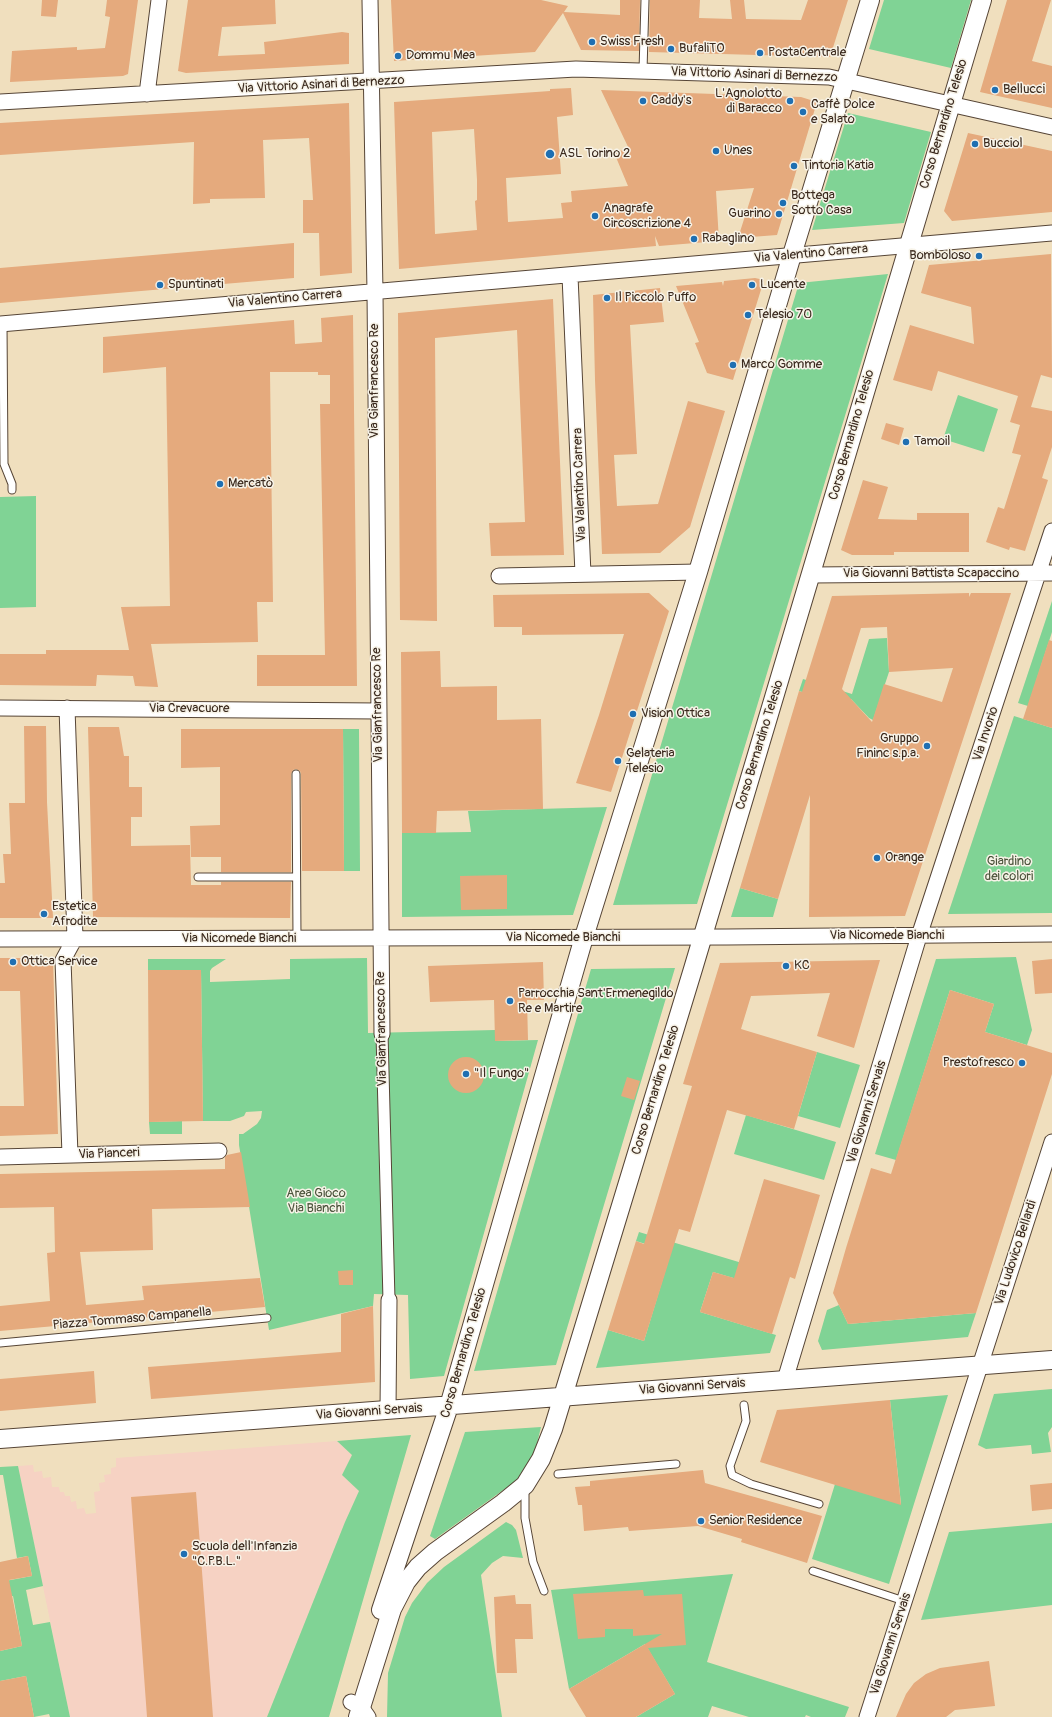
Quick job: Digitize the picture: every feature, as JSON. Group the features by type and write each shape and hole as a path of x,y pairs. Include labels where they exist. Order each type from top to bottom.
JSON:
{"street":[{"path":"147,94 159,0"},
{"name":"Via Gianfrancesco Re","path":"370,0 382,1034 389,1300 388,1410"},
{"name":"Corso Bernardino Telesio","path":"357,1712 449,1406 584,937 698,572 792,255 870,0"},
{"name":"Corso Bernardino Telesio","path":"357,1712 392,1609 406,1582 418,1567 435,1552 503,1503 524,1485 541,1459 563,1398 811,575 982,0"},
{"name":"Via Vittorio Asinari di Bernezzo","path":"0,102 371,82 576,69 829,77 1052,127"},
{"name":"Via Valentino Carrera","path":"2,324 570,276 1052,233"},
{"name":"Via Valentino Carrera","path":"570,276 583,574"},
{"name":"Via Invorio","path":"919,936 1045,574 1052,531"},
{"path":"498,576 698,572"},
{"name":"Via Giovanni Battista Scapaccino","path":"811,575 1045,574"},
{"name":"Via Crevacuore","path":"0,708 378,710"},
{"path":"67,708 74,938 63,960 70,1155"},
{"name":"Via Nicomede Bianchi","path":"0,939 381,939 1052,934"},
{"name":"Via Giovanni Servais","path":"785,1380 919,936"},
{"name":"Via Ludovico Bellardi","path":"981,1365 1052,1142"},
{"name":"Via Pianceri","path":"0,1157 219,1151"},
{"name":"Via Giovanni Servais","path":"0,1440 1052,1360"},
{"name":"Via Giovanni Servais","path":"867,1717 981,1365"}],"lane":[{"path":"643,71 645,0"},
{"path":"2,324 4,464 12,484 12,490"},
{"path":"296,774 297,939"},
{"path":"198,877 296,876"},
{"name":"Piazza Tommaso Campanella","path":"0,1342 267,1318"},
{"path":"744,1405 746,1421 730,1466 732,1475 751,1484 819,1504"},
{"path":"558,1474 676,1464"},
{"path":"524,1485 526,1518 533,1562 544,1591"},
{"path":"813,1571 904,1600"}],"shaded area":[{"name":"Scuola dell'Infanzia \"C.P.B.L.\"","path":"337,1441 352,1455 342,1475 359,1491 345,1522 267,1717 70,1717 18,1466 33,1465 34,1472 42,1471 43,1478 51,1477 52,1487 59,1487 60,1492 64,1492 65,1496 70,1496 71,1502 76,1501 77,1509 84,1508 86,1514 96,1513 94,1492 100,1491 99,1483 105,1482 104,1475 111,1474 111,1468 116,1467 116,1458"}],"green space":[{"path":"884,0 971,0 951,68 869,49"},
{"path":"848,113 931,132 904,223 812,230"},
{"path":"888,274 697,904 613,905 799,283"},
{"path":"958,395 998,409 984,452 943,439"},
{"path":"36,496 36,607 0,608 0,497"},
{"path":"1052,601 1052,632 1028,706 1018,703"},
{"path":"887,638 889,672 873,720 869,718 851,699 837,703 799,691 803,679 852,694 869,639"},
{"name":"Giardino dei colori","path":"1014,716 1052,728 1052,913 948,914"},
{"path":"343,729 359,729 360,871 344,871"},
{"path":"607,807 573,915 402,917 402,833 471,832 468,811"},
{"path":"740,888 778,899 773,917 731,917"},
{"path":"1016,957 1032,1030 1027,1045 985,1032 994,1004 950,990 896,1160 875,1154 936,959"},
{"name":"Area Gioco Via Bianchi","path":"367,958 368,1033 495,1030 495,1041 538,1040 444,1376 410,1379 408,1295 374,1294 373,1306 269,1330 239,1145 239,1134 243,1134 257,1124 261,1118 262,1111 246,1112 244,1116 230,1121 203,1121 201,971 148,970 148,959 226,959 212,968 210,971 210,982 290,979 290,959"},
{"path":"675,968 556,1365 474,1371 591,969"},
{"path":"817,1052 860,1065 840,1128 798,1116"},
{"path":"746,1115 836,1142 824,1180 734,1154"},
{"path":"182,1121 182,1134 150,1134 149,1122"},
{"path":"639,1232 752,1266 747,1282 713,1272 700,1312 776,1335 770,1353 596,1368 608,1330 644,1341 671,1252 636,1241"},
{"path":"839,1305 848,1324 976,1313 968,1337 822,1350 818,1341 827,1310"},
{"path":"1052,1389 1052,1427 1048,1433 1051,1452 1032,1454 1031,1445 986,1449 978,1445 994,1394"},
{"path":"948,1395 889,1584 812,1559 835,1484 901,1504 890,1400"},
{"path":"541,1427 534,1456 525,1472 513,1483 435,1539 430,1536 465,1432"},
{"path":"411,1435 329,1717 267,1717 345,1522 359,1491 342,1475 352,1455 337,1441"},
{"path":"18,1466 43,1586 26,1590 33,1625 50,1622 70,1717 50,1717 49,1714 34,1717 26,1676 0,1681 0,1651 22,1646 13,1596 0,1598 0,1582 32,1576 28,1556 17,1558 3,1475 0,1475 0,1467"},
{"path":"506,1522 512,1525 516,1530 523,1558 503,1556 492,1563 481,1575 502,1717 387,1717 388,1673 405,1617 412,1603 427,1583 444,1567"},
{"path":"1052,1523 1052,1605 921,1620 949,1532"},
{"path":"733,1574 707,1662 849,1707 845,1717 811,1717 806,1715 805,1717 749,1717 712,1706 708,1717 636,1717 675,1694 645,1644 569,1689 551,1590"}],"building":[{"path":"42,0 58,0 56,17 41,16"},
{"path":"107,0 138,0 128,74 123,76 10,82 12,51 77,47 77,50 105,48 110,17 105,16"},
{"path":"188,0 275,0 276,24 222,27 218,56 265,54 264,42 342,32 349,33 349,64 186,73 178,71"},
{"path":"391,0 541,0 568,6 564,12 620,15 620,0 640,0 639,51 581,50 563,13 535,52 394,61"},
{"path":"650,0 700,0 699,18 732,19 730,0 744,0 746,19 801,20 808,0 848,0 830,57 649,52"},
{"path":"1007,0 1051,0 1032,61 1052,66 1052,108 980,92"},
{"path":"571,88 573,115 557,117 561,174 506,178 508,222 563,218 561,203 572,202 571,191 628,186 613,150 630,151 601,90 801,97 817,102 777,235 738,238 754,188 716,191 719,241 659,246 655,236 656,246 399,269 394,102 550,91 550,89","holes":["474,129 477,200 475,201 477,230 435,234 432,132"]},
{"path":"349,103 352,273 320,276 319,233 303,233 303,200 313,200 309,138 263,140 265,198 210,199 210,203 193,204 194,142 0,155 0,123"},
{"path":"968,133 1052,151 1052,212 952,221 944,211"},
{"path":"294,243 294,278 0,303 0,268"},
{"path":"1051,254 1052,378 1041,375 1031,407 1052,411 1052,447 1042,478 1048,480 1025,551 1010,547 1009,550 986,542 998,507 1004,509 1021,455 1012,453 1020,425 1010,422 1018,396 938,371 932,391 893,380 910,325 974,344 971,307 921,293 929,265"},
{"path":"755,278 764,280 733,380 707,373 695,343 699,342 676,286 722,282 723,286 724,281"},
{"path":"660,288 664,322 630,325 637,454 614,455 617,506 658,504 688,401 725,411 690,527 660,553 602,554 593,295"},
{"path":"553,299 564,555 491,556 489,523 525,522 517,330 435,338 437,621 400,620 398,313"},
{"path":"353,315 357,686 257,686 257,655 325,655 320,404 330,404 330,375 318,375 318,372 270,372 273,602 257,602 258,642 151,644 158,687 135,686 133,676 97,675 96,686 0,685 0,654 46,654 46,650 129,650 121,607 170,606 166,367 103,373 103,337 294,320 295,344 322,342 321,318"},
{"path":"886,423 904,428 899,445 881,439"},
{"path":"863,480 888,487 878,519 917,520 917,513 969,513 969,552 894,552 894,555 852,555 841,550"},
{"path":"649,593 669,611 611,792 576,783 624,634 522,635 522,627 494,627 493,595"},
{"path":"969,593 969,597 971,593 1011,593 905,916 809,917 810,795 778,899 740,888 799,691 802,692 832,596","holes":["887,627 889,672 953,668 942,702 884,684 872,722 842,689 861,628"]},
{"path":"1049,640 1052,641 1052,728 1023,719"},
{"path":"440,651 441,687 497,686 497,720 541,719 543,809 437,811 436,833 402,833 401,652"},
{"path":"24,726 46,726 47,802 53,918 0,918 0,883 5,883 3,854 11,854 9,803 25,803"},
{"path":"88,727 119,727 124,756 129,756 129,787 142,787 142,817 131,817 131,846 190,845 191,885 221,885 221,882 291,882 290,918 93,917"},
{"path":"181,729 343,729 344,871 302,871 301,774 300,771 296,769 293,770 291,774 291,872 221,872 221,857 191,857 190,826 220,825 220,767 181,768"},
{"path":"507,875 507,909 461,910 460,876"},
{"path":"0,958 53,958 58,1134 0,1136 0,1106 24,1106 20,991 0,991"},
{"path":"1052,959 1052,993 1035,994 1032,961"},
{"path":"880,960 854,1048 817,1036 830,993 751,996 741,1029 817,1052 794,1129 727,1110 690,1232 679,1229 644,1341 608,1330 636,1241 644,1244 692,1086 683,1084 720,963"},
{"name":"Parrocchia Sant'Ermenegildo Re e Martire","path":"543,962 544,1000 527,1000 528,1040 495,1041 494,1000 430,1002 428,966"},
{"path":"148,970 201,970 203,1121 149,1122"},
{"path":"950,990 994,1004 985,1032 1052,1053 1052,1074 976,1313 848,1324 833,1293 846,1248 871,1168 891,1174"},
{"name":"\"Il Fungo\"","path":"470,1057 479,1062 483,1068 483,1082 479,1088 470,1093 462,1093 453,1088 449,1082 448,1071 453,1062 459,1058"},
{"path":"627,1077 640,1081 634,1100 621,1096"},
{"path":"241,1152 250,1207 152,1209 153,1250 80,1252 86,1305 144,1300 142,1286 260,1278 265,1307 0,1331 0,1306 50,1301 47,1253 55,1252 54,1207 0,1208 0,1174 225,1169 225,1157 227,1155"},
{"path":"764,1179 820,1195 795,1279 790,1277 772,1334 700,1312 713,1272 734,1278"},
{"path":"353,1270 353,1285 339,1285 338,1271"},
{"path":"373,1306 375,1382 151,1399 148,1367 341,1352 341,1314"},
{"path":"94,1371 96,1403 0,1411 0,1379"},
{"path":"890,1400 901,1505 760,1462 777,1410"},
{"name":"Senior Residence","path":"703,1470 705,1483 822,1516 807,1563 741,1542 742,1539 698,1526 629,1531 628,1527 584,1531 582,1505 578,1505 575,1487 590,1486 590,1481"},
{"path":"1052,1483 1052,1509 1032,1511 1030,1485"},
{"path":"196,1492 213,1717 147,1717 131,1497"},
{"path":"28,1556 32,1576 9,1580 22,1646 0,1651 0,1562"},
{"path":"643,1590 644,1596 682,1594 686,1645 648,1648 675,1694 636,1717 586,1717 569,1689 662,1634 633,1636 633,1629 605,1629 605,1637 578,1639 573,1594"},
{"path":"515,1595 516,1604 531,1604 533,1639 515,1639 517,1673 497,1673 494,1597"},
{"path":"989,1661 995,1706 955,1710 946,1717 896,1717 906,1694 914,1683 926,1674 940,1668"},
{"path":"26,1676 34,1717 0,1717 0,1681"}],"place":[{"name":"Swiss Fresh","path":"592,42"},
{"name":"BufaliTO","path":"671,49"},
{"name":"PostaCentrale","path":"760,53"},
{"name":"Dommu Mea","path":"398,56"},
{"name":"Bellucci","path":"995,90"},
{"name":"Caddy's","path":"643,101"},
{"name":"L'Agnolotto di Baracco","path":"790,101"},
{"name":"Caffè Dolce e Salato","path":"803,112"},
{"name":"Bucciol","path":"975,144"},
{"name":"Unes","path":"716,151"},
{"name":"ASL Torino 2","path":"550,154"},
{"name":"Tintoria Katia","path":"794,166"},
{"name":"Bottega Sotto Casa","path":"783,203"},
{"name":"Guarino","path":"779,214"},
{"name":"Anagrafe Circoscrizione 4","path":"595,216"},
{"name":"Rabaglino","path":"694,239"},
{"name":"Bomboloso","path":"979,256"},
{"name":"Spuntinati","path":"160,285"},
{"name":"Lucente","path":"752,285"},
{"name":"Il Piccolo Puffo","path":"607,298"},
{"name":"Telesio 70","path":"748,315"},
{"name":"Marco Gomme","path":"733,365"},
{"name":"Tamoil","path":"906,442"},
{"name":"Mercatò","path":"220,484"},
{"name":"Vision Ottica","path":"633,714"},
{"name":"Gruppo Fininc s.p.a.","path":"927,746"},
{"name":"Gelateria Telesio","path":"618,761"},
{"name":"Orange","path":"877,858"},
{"name":"Estetica Afrodite","path":"44,914"},
{"name":"Ottica Service","path":"13,962"},
{"name":"KC","path":"786,966"},
{"name":"Parrocchia Sant'Ermenegildo Re e Martire","path":"510,1001"},
{"name":"Prestofresco","path":"1022,1063"},
{"name":"\"Il Fungo\"","path":"466,1074"},
{"name":"Senior Residence","path":"701,1521"},
{"name":"Scuola dell'Infanzia \"C.P.B.L.\"","path":"184,1554"}]}
